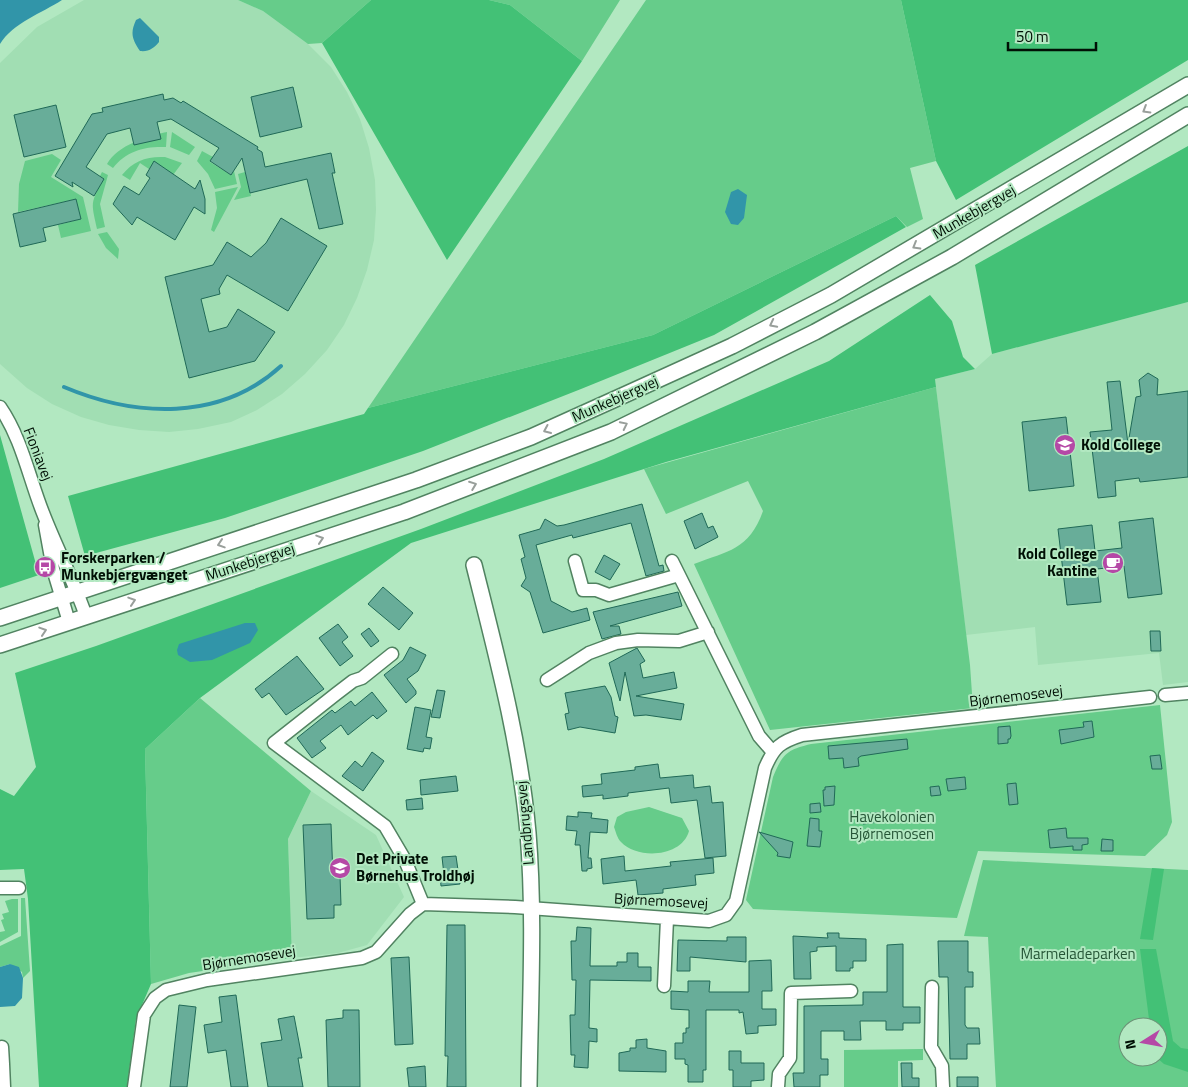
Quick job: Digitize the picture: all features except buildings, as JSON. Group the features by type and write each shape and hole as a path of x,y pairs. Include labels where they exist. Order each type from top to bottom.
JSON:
{"street":[{"name":"Munkebjergvej","path":"0,618 416,480 531,436 732,346 831,295 1188,86"},
{"name":"Munkebjergvej","path":"0,645 404,512 611,432 815,332 944,261 1188,114"},
{"name":"Fioniavej","path":"0,407 23,454 43,514 78,592 86,616"},
{"name":"Fioniavej","path":"43,514 47,545 69,622"},
{"path":"575,561 583,590 596,590 610,595 679,575"},
{"path":"672,561 759,736 772,751"},
{"name":"Landbrugsvej","path":"474,565 512,726 528,833 530,908 529,1087"},
{"path":"547,680 589,653 616,643 638,640 679,641 708,632"},
{"path":"392,654 362,678 353,681 274,743 385,826 405,860 423,904"},
{"path":"1165,695 1188,693"},
{"name":"Bjørnemosevej","path":"134,1087 144,1014 155,998 166,990 207,980 362,958 376,952 410,914 423,904 530,908 709,921 726,915 736,901 765,768 772,751 785,741 802,735 1150,697"},
{"path":"0,888 19,888"},
{"path":"664,986 667,919"},
{"path":"932,987 931,1047 942,1066 943,1087"},
{"path":"778,1087 779,1074 790,1058 791,993 851,992"},
{"path":"2,1047 4,1087"}],"shaded area":[{"path":"84,0 238,0 263,11 308,44 331,67 347,92 360,119 369,148 375,180 376,210 374,240 367,270 357,298 344,325 327,350 305,374 282,394 257,410 231,422 198,429 169,432 109,425 81,417 52,404 27,388 0,364 0,63 37,27"},
{"name":"Kold College","path":"1188,302 1188,682 1163,685 1159,653 1038,665 1035,627 966,635 935,379 975,369 992,354"},
{"name":"Det Private Børnehus Troldhøj","path":"311,791 376,835 404,897 367,945 338,953 292,958 288,839"}],"green space":[{"path":"238,0 371,0 322,43 308,44 263,11"},
{"path":"371,0 489,0 510,5 582,61 447,260 322,43"},
{"path":"489,0 620,0 582,61 510,5"},
{"path":"646,0 901,0 936,161 910,168 923,219 907,227 896,216 653,335 368,408"},
{"path":"901,0 1188,0 1188,60 956,200 936,161"},
{"path":"167,132 166,147 151,147 136,151 124,157 113,168 107,164 118,152 134,142"},
{"path":"172,132 195,147 189,155 170,147"},
{"path":"1188,146 1188,302 992,354 975,265"},
{"path":"202,151 213,157 210,162 231,175 234,171 237,184 215,189 208,174 197,161"},
{"path":"52,154 61,160 51,177 83,197 91,231 61,238 58,225 81,219 76,199 18,212 19,184 25,161"},
{"path":"152,157 165,157 182,163 173,175 154,162 149,169 140,163 130,180 122,175 141,160"},
{"path":"102,172 108,175 100,204 105,227 97,229 93,203 104,179 100,176"},
{"path":"245,172 251,196 234,200 241,187 238,174"},
{"path":"238,187 214,232 211,230 217,208 215,192"},
{"path":"896,216 906,227 714,335 423,451 225,518 85,556 68,496 364,414 368,408 653,335"},
{"path":"107,232 119,249 118,259 106,248 98,234"},
{"path":"930,295 952,321 963,357 975,369 935,379 936,387 666,462 411,543 200,698 145,749 151,984 136,1019 127,1087 39,1087 28,899 24,869 0,870 0,789 14,796 36,767 15,673 96,646 421,529 604,459 829,361"},
{"path":"936,387 970,665 973,708 770,730 694,564 727,552 744,541 751,534 763,511 748,481 666,514 644,469"},
{"path":"0,435 39,575 0,588"},
{"path":"200,698 311,791 288,839 292,958 189,973 151,984 145,749"},
{"name":"Havekolonien Bjørnemosen","path":"1160,705 1172,822 1167,835 1145,856 978,851 957,918 753,909 746,900 773,777 783,758 796,748 811,744"},
{"path":"649,807 682,818 689,831 685,840 669,851 648,853 638,852 629,848 620,840 614,827 617,817 626,812"},
{"name":"Marmeladeparken","path":"983,860 1188,870 1188,1087 996,1087 988,937 964,936"},
{"path":"1152,868 1164,869 1153,940 1140,939"},
{"path":"21,898 25,898 30,971 23,978 22,972 10,964 0,967 0,946 21,936"},
{"path":"18,899 18,932 0,942 0,932 5,931 1,920 4,919 2,914 9,912 5,901"},
{"path":"1140,949 1156,949 1173,1041 1181,1048 1188,1049 1188,1072 1168,1065 1168,1017 1149,1017"},
{"path":"923,1049 923,1060 898,1061 898,1087 844,1087 844,1050"}],"water":[{"path":"0,0 62,0 20,24 0,44"},
{"path":"140,18 159,37 159,42 146,51 140,51 133,36 134,25 136,20"},
{"path":"738,189 747,195 744,218 738,225 731,224 725,212 731,192"},
{"path":"245,623 255,623 258,630 250,643 212,660 190,662 178,655 179,644"},
{"path":"10,964 19,967 23,978 22,998 15,1006 0,1007 0,967"}],"waterway":[{"path":"64,387 91,397 119,404 176,409 204,405 231,397 257,384 281,366"}],"place":[{"name":"Kold College","path":"1065,445"},
{"name":"Kold College Kantine","path":"1113,563"},
{"name":"Forskerparken / Munkebjergvænget","path":"45,567"},
{"name":"Det Private Børnehus Troldhøj","path":"340,868"}]}
